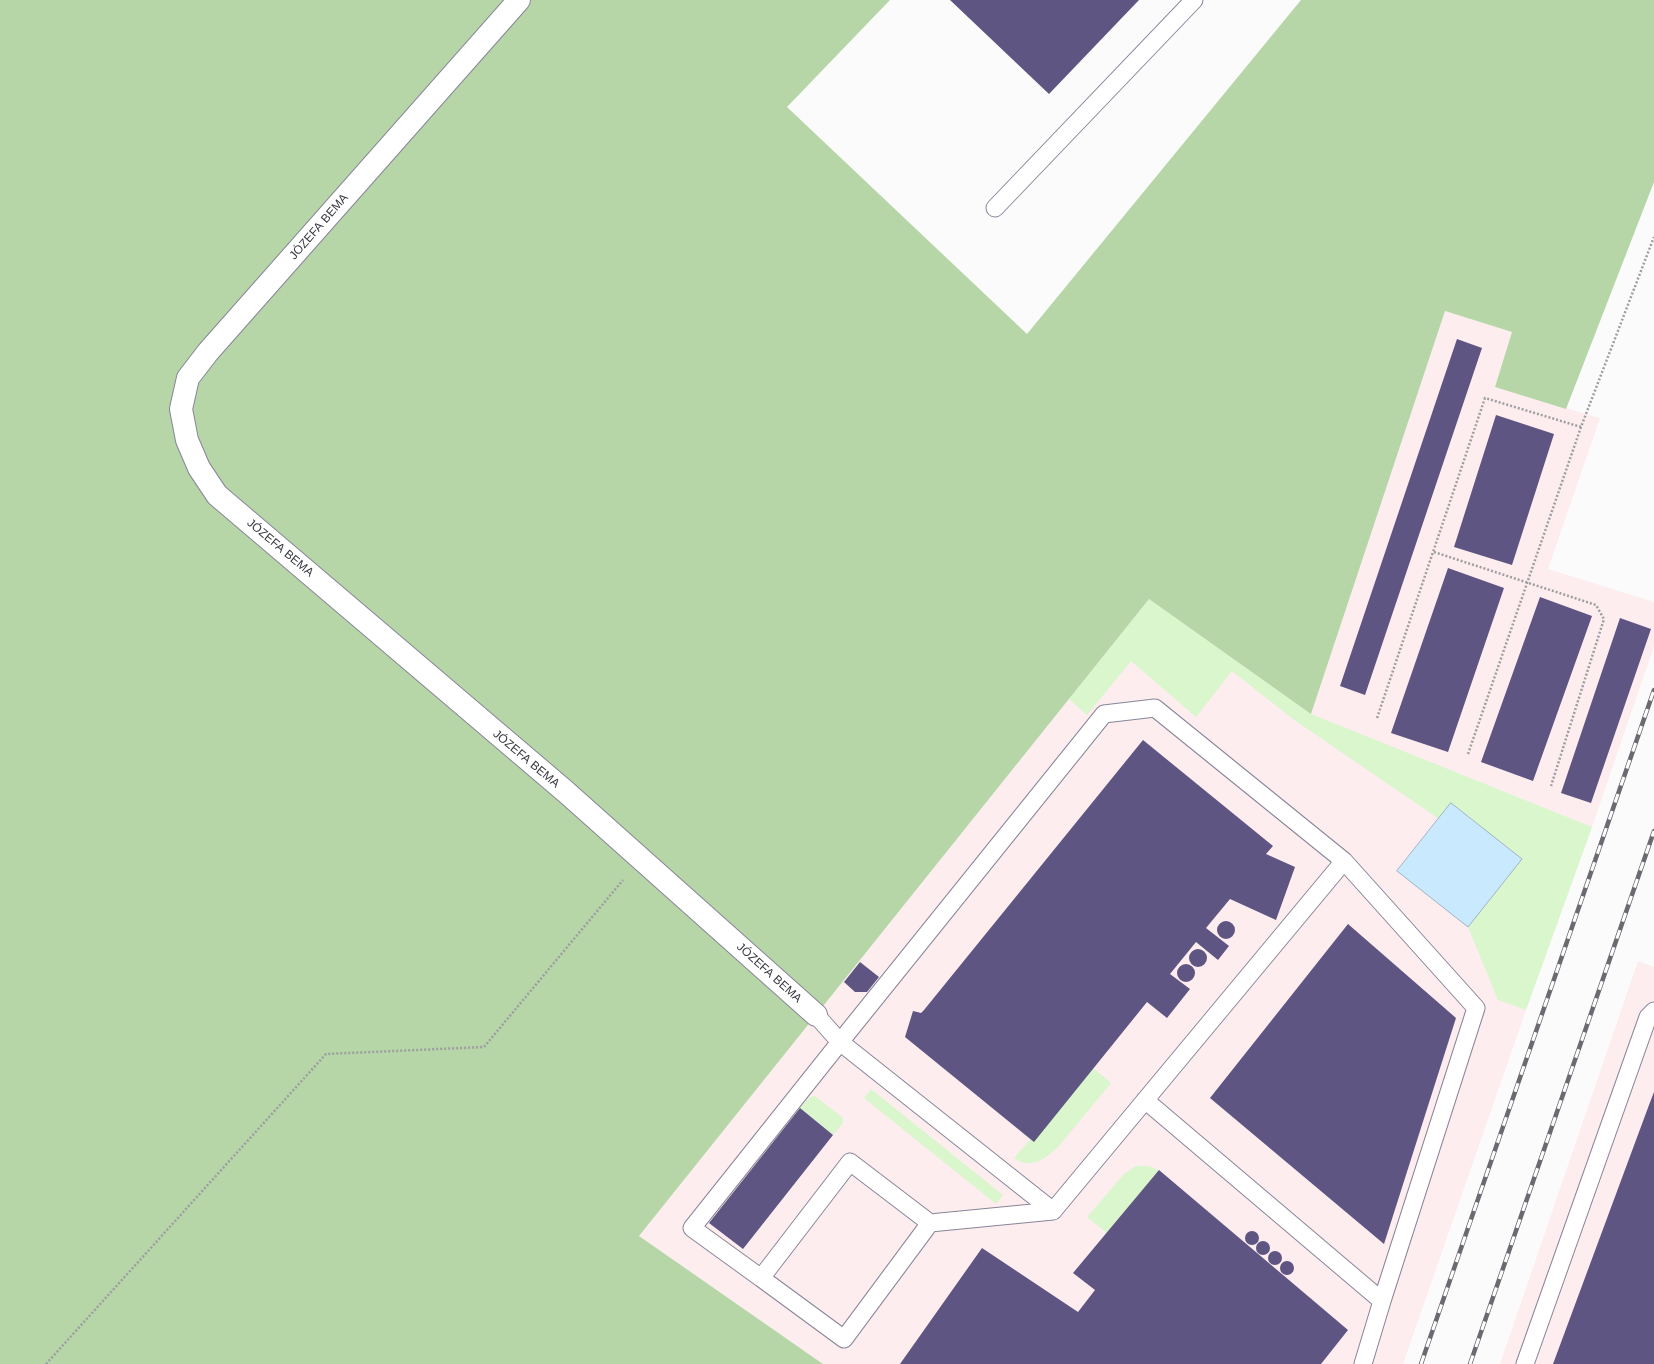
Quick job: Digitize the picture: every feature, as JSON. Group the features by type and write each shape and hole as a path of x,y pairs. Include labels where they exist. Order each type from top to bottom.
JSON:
{"street":[{"name":"JÓZEFA BEMA","path":"519,0 208,352 188,378 181,409 187,440 196,461 217,495 554,782 816,1015"}],"lane":[{"path":"995,208 1194,0"},
{"path":"930,1223 844,1339 692,1228 1104,714 1154,708 1344,862 1476,1008 1363,1364"},
{"path":"761,1278 850,1162 930,1223 1053,1211 1344,862"},
{"path":"1525,1364 1648,1016 1654,1011"},
{"path":"816,1015 840,1042 1053,1211"},
{"path":"1145,1100 1382,1301"}],"path":[{"path":"1468,754 1581,427 1654,237"},
{"path":"1377,718 1485,398 1581,427"},
{"path":"1434,552 1596,605 1604,619 1551,786"},
{"path":"46,1364 326,1054 484,1047 640,858"}],"shaded area":[{"path":"1445,311 1512,332 1495,387 1600,418 1548,569 1654,602 1654,646 1592,827 1526,1010 1403,1364 823,1364 639,1236 1149,599 1311,713"},
{"path":"1638,961 1654,967 1654,1364 1500,1364"}],"green space":[{"path":"0,0 890,0 787,107 1027,334 1301,0 1654,0 1654,182 1566,409 1495,387 1512,332 1445,311 1311,714 1149,599 639,1236 823,1364 0,1364"},
{"path":"1149,599 1311,714 1592,827 1526,1010 1498,1000 1468,927 1522,859 1451,803 1439,819 1293,719 1232,671 1196,717 1131,661 1087,715 1069,699"},
{"path":"1093,1068 1111,1083 1057,1148 1037,1162 1025,1163 1014,1158"},
{"path":"871,1089 1003,1195 996,1204 864,1098"},
{"path":"815,1096 843,1118 843,1123 833,1135 800,1108 810,1097"},
{"path":"1136,1166 1148,1166 1159,1170 1107,1233 1087,1217 1124,1174"}],"water":[{"path":"1451,803 1522,859 1468,927 1397,871"}],"building":[{"path":"950,0 1139,0 1049,94"},
{"path":"1457,339 1482,348 1365,695 1340,686"},
{"path":"1496,415 1554,434 1512,565 1454,547"},
{"path":"1448,568 1504,588 1448,752 1391,733"},
{"path":"1540,597 1592,616 1533,781 1481,762"},
{"path":"1620,618 1651,629 1591,803 1561,793"},
{"path":"1143,740 1273,846 1266,854 1295,867 1276,920 1230,899 1206,928 1229,946 1218,960 1196,942 1170,974 1190,989 1167,1018 1147,1002 1034,1142 905,1037 913,1011 921,1013 924,1010"},
{"path":"1226,921 1232,924 1235,930 1232,936 1226,939 1220,936 1217,930 1220,924"},
{"path":"1348,924 1456,1018 1384,1244 1210,1098"},
{"path":"1198,949 1204,952 1207,958 1204,964 1198,967 1192,964 1189,958 1192,952"},
{"path":"860,962 879,977 867,992 855,992 844,982"},
{"path":"1186,964 1192,967 1195,973 1192,979 1186,982 1180,979 1177,973 1180,967"},
{"path":"1654,1092 1654,1364 1553,1364 1649,1105"},
{"path":"800,1108 833,1135 743,1249 709,1223"},
{"path":"1159,1170 1348,1330 1321,1364 900,1364 982,1248 1078,1312 1095,1290 1073,1273"},
{"path":"1252,1231 1257,1233 1259,1238 1257,1243 1252,1245 1247,1243 1245,1238 1247,1233"},
{"path":"1263,1241 1268,1243 1270,1248 1268,1253 1263,1255 1258,1253 1256,1248 1258,1243"},
{"path":"1275,1251 1280,1253 1282,1258 1280,1263 1275,1265 1270,1263 1268,1258 1270,1253"},
{"path":"1287,1261 1292,1263 1294,1268 1292,1273 1287,1275 1282,1273 1280,1268 1282,1263"}],"railway":[{"path":"1421,1364 1654,690"},
{"path":"1470,1364 1654,831"}]}
